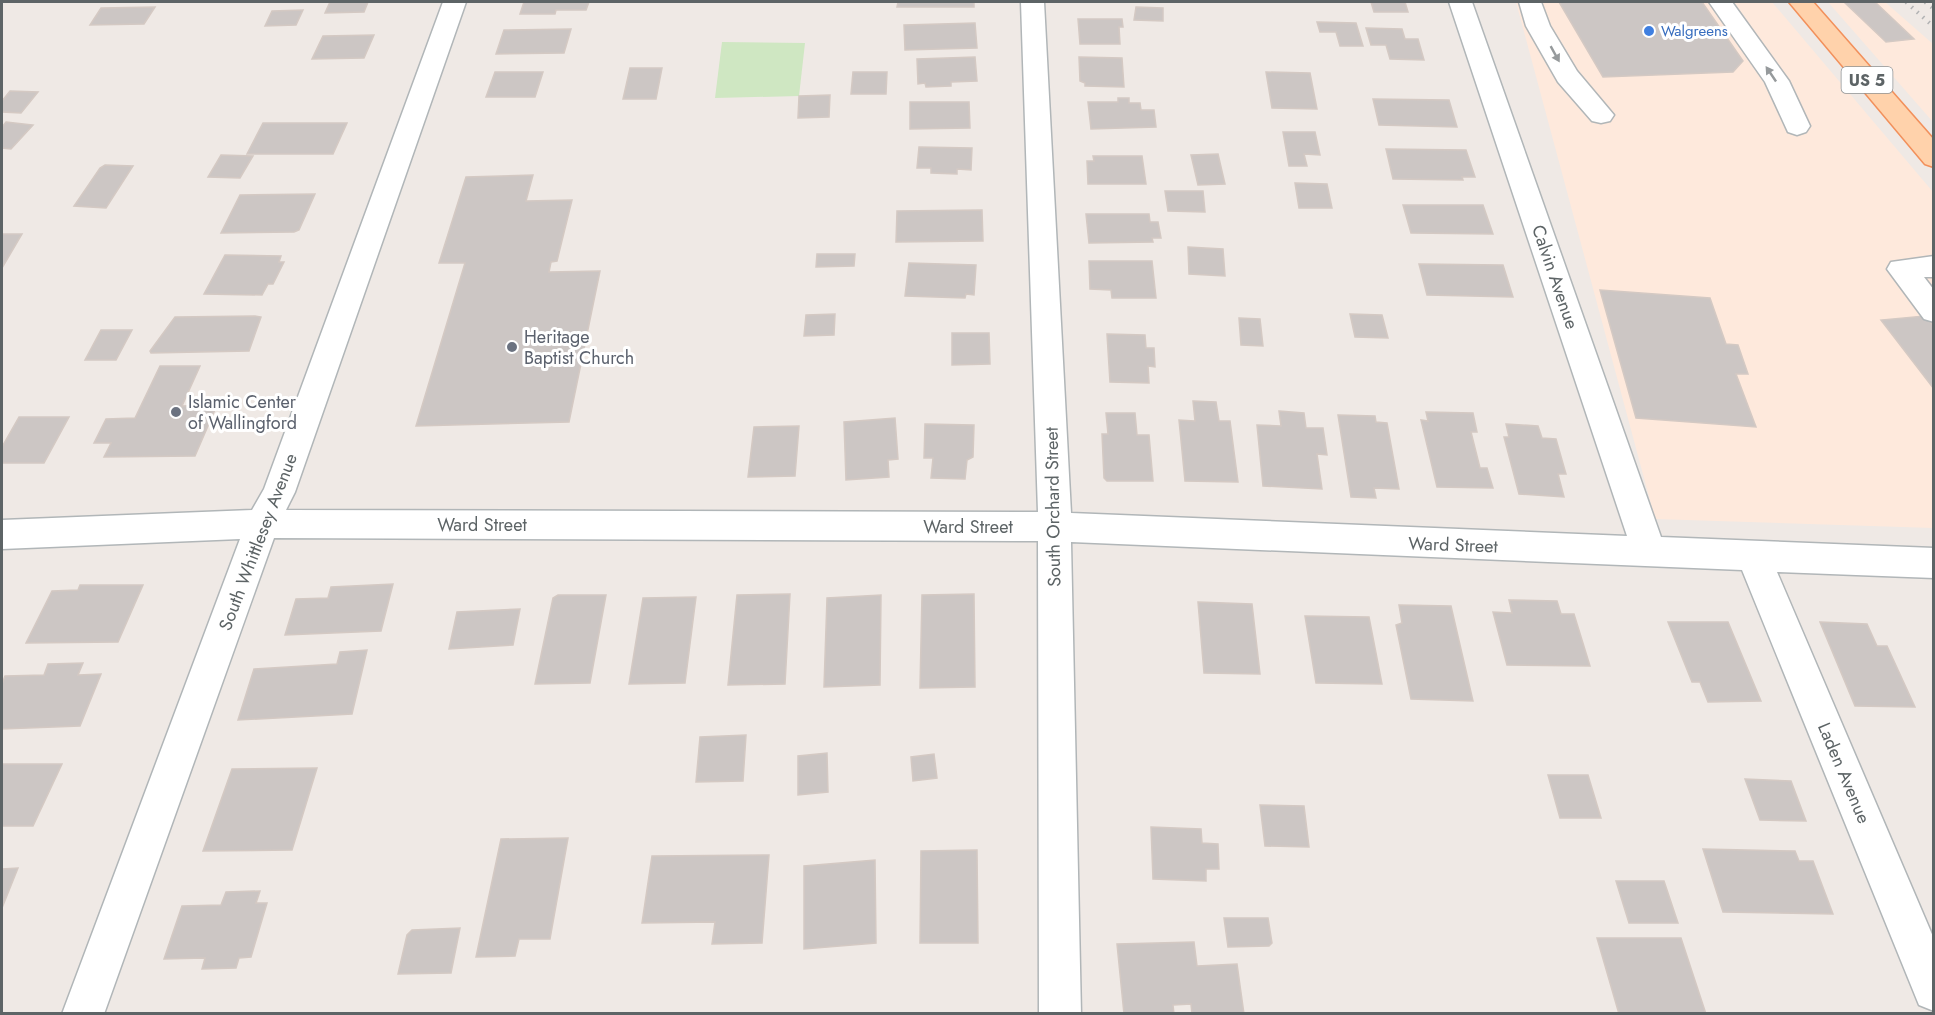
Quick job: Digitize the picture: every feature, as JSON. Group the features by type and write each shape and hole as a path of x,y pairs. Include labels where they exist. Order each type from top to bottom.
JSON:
{"main road":[{"name":"US 5","path":"1801,2 1934,158"}],"street":[{"name":"South Whittlesey Avenue","path":"84,1014 262,524 279,492 454,2"},
{"name":"South Orchard Street","path":"1033,2 1055,527 1060,1014"},
{"name":"Calvin Avenue","path":"1461,2 1650,553"},
{"path":"1530,2 1539,26 1567,76 1601,115"},
{"path":"1720,2 1776,81 1797,126"},
{"path":"1934,266 1901,269 1934,311"},
{"name":"Ward Street","path":"2,534 262,524 1055,527 1934,563"},
{"name":"Laden Avenue","path":"1754,557 1934,990"}],"shaded area":[{"path":"1516,2 1772,2 1933,192 1933,528 1655,519"},
{"path":"1828,2 1885,2 1933,44 1933,122"}],"green space":[{"path":"722,42 805,43 799,96 715,98"}],"building":[{"path":"330,2 368,2 364,12 325,13"},
{"path":"524,2 589,2 586,10 556,10 555,14 520,14"},
{"path":"898,2 974,2 974,7 897,7"},
{"path":"1371,2 1405,2 1408,12 1374,12"},
{"name":"Walgreens","path":"1559,2 1702,2 1743,61 1733,72 1603,77"},
{"path":"1844,2 1875,2 1914,39 1886,42"},
{"path":"155,7 144,24 90,25 101,8"},
{"path":"1136,7 1163,8 1163,21 1134,20"},
{"path":"303,10 296,25 265,26 272,11"},
{"path":"1078,19 1122,19 1123,27 1119,27 1120,44 1080,44"},
{"path":"1317,22 1356,23 1363,46 1340,46 1336,32 1320,32"},
{"path":"975,23 977,48 905,50 904,25"},
{"path":"1366,28 1402,29 1405,39 1418,39 1424,60 1390,59 1386,45 1371,45"},
{"path":"571,29 564,53 496,54 504,30"},
{"path":"374,35 364,58 312,59 323,36"},
{"path":"975,57 977,81 951,82 951,86 926,87 925,83 918,84 917,59"},
{"path":"1079,57 1122,58 1124,87 1085,86 1085,83 1080,81"},
{"path":"630,68 662,68 656,99 623,99"},
{"path":"495,72 543,72 535,97 486,97"},
{"path":"853,72 887,72 886,94 851,94"},
{"path":"1266,72 1310,73 1317,109 1272,108"},
{"path":"10,91 38,92 21,113 2,112 2,101"},
{"path":"830,95 829,117 798,118 799,96"},
{"path":"1118,98 1129,98 1129,103 1140,103 1141,110 1154,110 1156,127 1091,129 1088,102 1118,102"},
{"path":"1373,99 1449,100 1457,127 1379,125"},
{"path":"910,102 969,102 970,128 910,129"},
{"path":"6,122 33,125 11,149 2,148 2,127"},
{"path":"263,123 347,123 333,154 247,154"},
{"path":"1283,132 1315,132 1320,155 1304,154 1307,166 1289,166"},
{"path":"919,147 972,148 971,170 957,169 957,174 931,173 931,168 917,168"},
{"path":"1386,149 1466,150 1475,177 1462,177 1463,180 1393,179"},
{"path":"1218,154 1225,184 1198,185 1191,155"},
{"path":"221,155 253,156 240,178 208,177"},
{"path":"1093,156 1142,156 1146,184 1088,184 1087,161 1094,161"},
{"path":"105,165 133,166 106,208 74,206 100,168"},
{"name":"Heritage Baptist Church","path":"533,175 526,201 572,200 557,261 551,262 549,272 600,271 569,422 416,426 465,263 439,263 466,177"},
{"path":"1295,183 1327,184 1332,208 1299,208"},
{"path":"1165,191 1203,191 1205,212 1168,211"},
{"path":"315,194 299,230 294,232 221,233 240,195"},
{"path":"1403,205 1483,205 1493,234 1411,233"},
{"path":"982,210 983,241 896,242 897,211"},
{"path":"1086,214 1149,214 1150,222 1158,222 1161,238 1152,238 1153,242 1089,243"},
{"path":"2,234 22,234 2,268"},
{"path":"1188,247 1223,249 1225,276 1189,274"},
{"path":"817,254 855,254 854,266 816,267"},
{"path":"225,255 281,256 279,262 284,262 273,284 268,284 262,295 204,294"},
{"path":"1089,261 1152,261 1156,298 1112,298 1111,290 1090,289"},
{"path":"909,263 976,265 974,295 966,294 965,298 905,296"},
{"path":"1419,264 1503,265 1513,297 1427,295"},
{"path":"1600,290 1710,298 1726,344 1738,345 1748,374 1736,374 1756,427 1636,418"},
{"path":"835,314 834,335 804,336 806,315"},
{"path":"1350,314 1382,315 1388,338 1355,337"},
{"path":"1925,316 1934,327 1934,389 1881,320"},
{"path":"175,317 261,317 249,351 151,353 150,351"},
{"path":"1239,318 1260,319 1263,346 1241,345"},
{"path":"101,330 132,330 116,360 85,360"},
{"path":"952,333 989,333 990,364 952,365"},
{"path":"1107,334 1145,335 1146,348 1154,348 1155,367 1148,366 1149,383 1110,382"},
{"name":"Islamic Center of Wallingford","path":"160,366 200,366 182,406 217,405 195,456 104,457 111,443 94,443 106,419 135,418"},
{"path":"1193,401 1216,402 1219,421 1230,421 1238,482 1185,481 1179,420 1195,421"},
{"path":"1279,411 1304,413 1306,428 1323,428 1327,455 1317,454 1322,489 1263,486 1257,425 1281,426"},
{"path":"1426,412 1473,413 1477,432 1471,432 1480,468 1487,468 1493,488 1437,487 1421,420 1428,421"},
{"path":"1106,413 1135,413 1137,435 1149,435 1153,481 1107,481 1104,478 1102,434 1108,434"},
{"path":"1338,415 1375,416 1376,422 1387,423 1399,489 1374,488 1376,498 1351,497"},
{"path":"19,417 69,417 44,463 2,463 2,447"},
{"path":"895,418 898,459 888,460 889,477 846,480 844,422"},
{"path":"925,424 974,425 973,457 967,460 965,479 931,478 933,458 924,458"},
{"path":"1506,424 1538,426 1542,438 1556,439 1566,474 1558,474 1564,497 1519,494 1504,437 1509,437"},
{"path":"799,426 795,476 748,477 754,427"},
{"path":"393,584 381,631 285,635 296,599 328,598 331,587"},
{"path":"80,585 143,585 118,642 26,643 52,591 78,590"},
{"path":"790,594 785,684 728,685 737,595"},
{"path":"974,594 975,687 920,688 922,595"},
{"path":"558,595 606,595 590,683 535,684 553,598"},
{"path":"881,595 880,685 824,687 827,598"},
{"path":"696,597 685,683 629,684 643,598"},
{"path":"1509,600 1557,601 1561,614 1574,614 1590,666 1507,665 1493,612 1512,613"},
{"path":"1198,602 1252,604 1260,674 1204,673"},
{"path":"1399,605 1451,606 1473,701 1411,699 1396,625 1402,623"},
{"path":"520,609 513,645 449,649 457,612"},
{"path":"1305,616 1369,617 1382,684 1316,683"},
{"path":"1668,622 1728,622 1761,701 1708,702 1700,682 1692,682"},
{"path":"1820,622 1867,624 1877,646 1887,646 1915,707 1855,706"},
{"path":"367,650 352,714 238,720 254,669 337,664 340,652"},
{"path":"83,663 78,675 101,674 80,726 2,729 2,684 5,676 44,675 48,664"},
{"path":"746,735 743,781 696,782 700,737"},
{"path":"827,753 828,792 798,795 798,756"},
{"path":"934,754 937,778 913,781 911,757"},
{"path":"2,764 62,764 33,826 2,826"},
{"path":"317,768 292,850 203,851 232,769"},
{"path":"1548,775 1588,775 1601,818 1560,818"},
{"path":"1745,779 1791,781 1806,821 1760,820"},
{"path":"1260,805 1304,806 1309,847 1265,846"},
{"path":"1151,827 1201,829 1202,843 1218,844 1219,869 1206,869 1206,881 1153,879"},
{"path":"568,838 550,939 519,939 515,956 476,957 501,839"},
{"path":"1703,849 1795,851 1799,861 1813,861 1833,914 1723,912"},
{"path":"977,850 978,943 920,943 921,851"},
{"path":"769,855 762,943 712,944 715,922 642,923 652,856"},
{"path":"875,860 876,943 804,949 804,866"},
{"path":"18,868 2,908 2,869"},
{"path":"1616,881 1664,881 1678,923 1629,923"},
{"path":"260,891 256,903 267,903 251,957 239,958 236,968 202,969 205,958 164,959 182,906 221,905 226,892"},
{"path":"1224,918 1268,918 1272,943 1269,946 1228,947"},
{"path":"460,928 451,973 398,974 407,935 412,930"},
{"path":"1597,938 1681,938 1706,1014 1619,1014"},
{"path":"1194,942 1197,966 1237,964 1244,1014 1192,1014 1191,1004 1173,1005 1174,1014 1124,1014 1117,944"}],"railway":[{"path":"1906,2 1934,27"},
{"path":"1925,2 1934,9"}],"place":[{"name":"Walgreens","path":"1649,31"},
{"name":"Heritage Baptist Church","path":"512,347"},
{"name":"Islamic Center of Wallingford","path":"176,412"}]}
